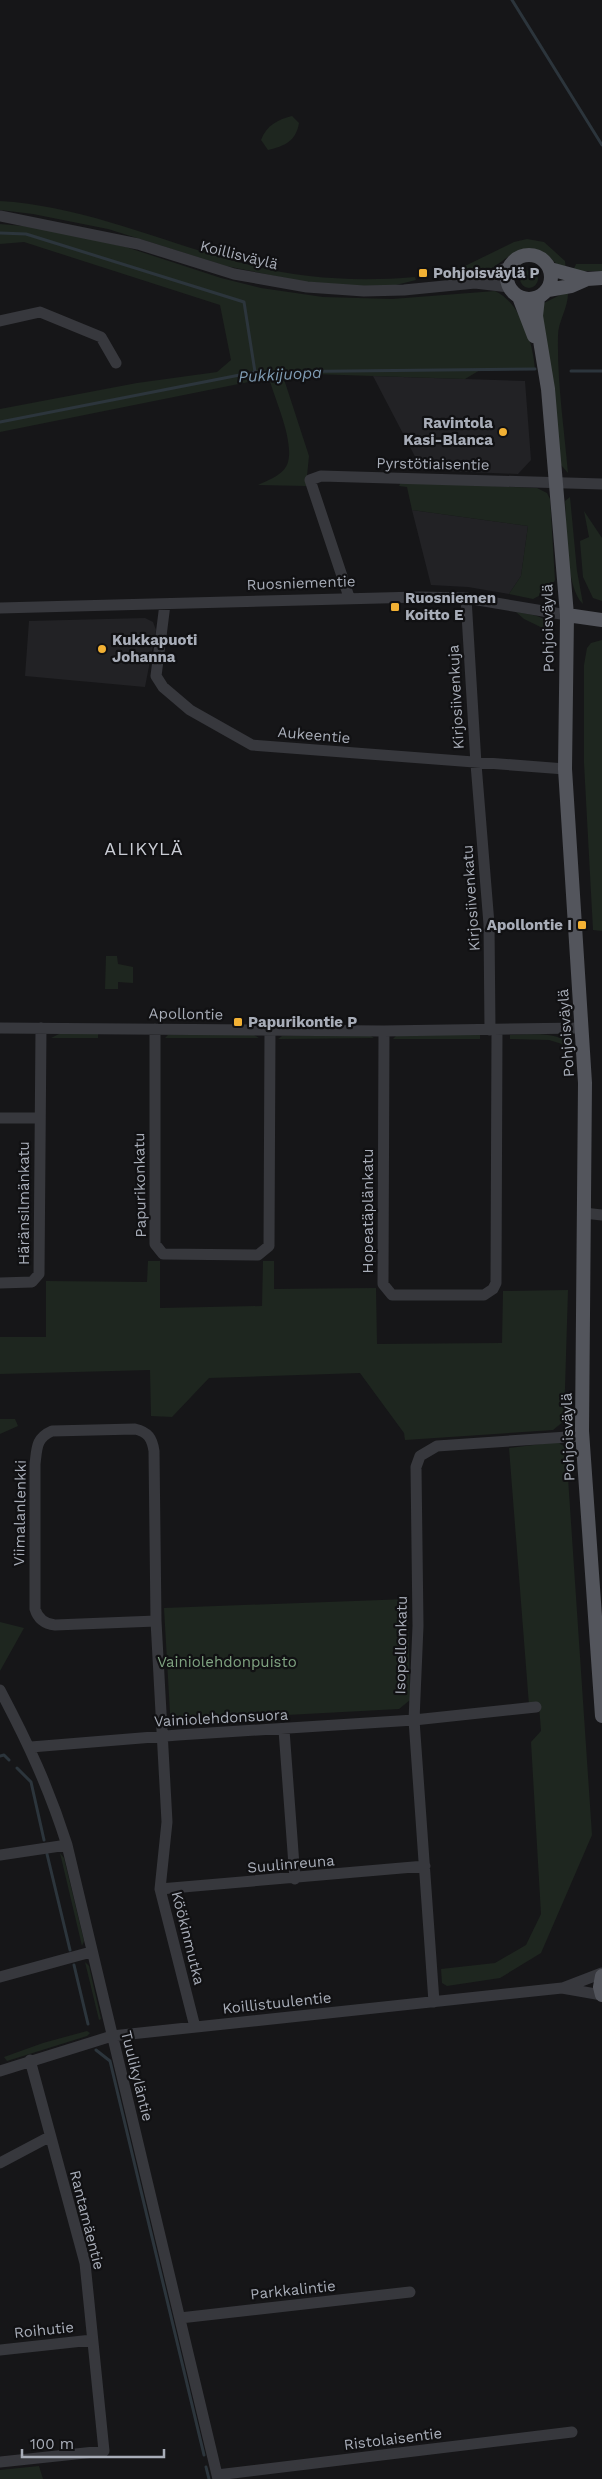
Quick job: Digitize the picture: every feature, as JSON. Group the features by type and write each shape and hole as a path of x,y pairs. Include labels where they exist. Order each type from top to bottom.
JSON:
{"main road":[{"path":"542,294 551,284 550,269 543,259 531,255 519,257 510,266 507,273 514,292 525,299 571,286 587,279"},
{"path":"550,269 587,279 602,278"},
{"name":"Pohjoisväylä","path":"514,292 540,348"},
{"name":"Pohjoisväylä","path":"542,294 536,316 548,389 567,615 565,769 585,1083 582,1436 602,1716"},
{"name":"Ruosniementie","path":"567,615 602,620"},
{"path":"602,1974 600,1987 602,1995"}],"street":[{"name":"Koillisväylä","path":"0,216 138,244 234,274 307,287 364,291 404,290 475,283 514,292"},
{"name":"Koillisväylä","path":"475,283 510,266"},
{"path":"0,321 40,312 101,337 116,363"},
{"name":"Pyrstötiaisentie","path":"349,597 310,480 321,476 602,484"},
{"name":"Ruosniementie","path":"0,608 349,597 466,598 567,615"},
{"name":"Kirjosiivenkuja","path":"466,598 476,764"},
{"name":"Aukeentie","path":"165,604 156,676 163,687 190,710 252,745 476,764 565,769"},
{"name":"Kirjosiivenkatu","path":"476,764 489,924 494,1030"},
{"name":"Apollontie","path":"0,1028 384,1031 581,1028"},
{"name":"Häränsilmänkatu","path":"0,1283 32,1282 40,1274 39,1118 41,1028"},
{"name":"Papurikonkatu","path":"155,1029 155,1244 163,1254 258,1255 269,1246 270,1030"},
{"name":"Hopeatäplänkatu","path":"384,1031 384,1284 387,1292 392,1296 484,1295 493,1289 496,1283 494,1030"},
{"path":"0,1118 39,1118"},
{"path":"584,1214 602,1215"},
{"name":"Viimalanlenkki","path":"156,1621 55,1625 48,1624 37,1615 35,1609 34,1464 37,1442 45,1434 52,1431 134,1429 144,1431 152,1439 154,1451 156,1621 160,1736"},
{"name":"Isopellonkatu","path":"434,2002 414,1720 418,1626 416,1466 420,1456 437,1446 582,1436"},
{"name":"Tuulikyläntie","path":"0,1690 31,1747 52,1797 67,1845 218,2477"},
{"name":"Vainiolehdonsuora","path":"31,1747 160,1736 284,1730 414,1720 536,1708"},
{"path":"284,1730 294,1879"},
{"name":"Köökinmutka","path":"160,1736 167,1822 160,1889 195,2027"},
{"path":"0,1855 67,1845"},
{"name":"Suulinreuna","path":"160,1889 294,1879 425,1866"},
{"path":"0,1977 92,1952"},
{"name":"Koillistuulentie","path":"0,2071 30,2060 112,2036 562,1988 602,1974"},
{"name":"Koillistuulentie","path":"562,1988 602,1995"},
{"name":"Rantamäentie","path":"0,2462 104,2451 85,2263 30,2060"},
{"path":"0,2163 50,2136"},
{"name":"Parkkalintie","path":"180,2318 410,2292"},
{"name":"Roihutie","path":"0,2350 92,2340"},
{"name":"Ristolaisentie","path":"218,2477 572,2432"}],"shaded area":[{"path":"373,376 525,381 531,460 518,474 422,470"},
{"path":"412,510 528,526 521,576 509,594 468,587 431,585"},
{"path":"145,618 153,622 156,630 145,687 25,676 29,621"}],"green space":[{"path":"292,116 299,123 295,134 289,142 268,150 261,140 266,130 277,121"},
{"path":"0,201 32,204 63,210 246,264 288,273 351,279 415,277 416,280 396,285 373,287 305,282 226,266 108,229 33,214 0,210"},
{"path":"0,224 35,227 126,247 221,278 261,288 323,297 392,299 495,291 504,297 519,314 532,348 535,369 480,370 465,379 282,373 309,456 306,486 258,485 284,470 288,462 289,453 283,420 269,378 0,432 0,409 137,383 217,372 231,360 220,305 24,242 0,244"},
{"path":"527,239 544,242 565,261 566,270 544,253 535,249 528,249 515,252 492,268 480,273 440,277 439,274 467,265 514,242"},
{"path":"576,264 602,264 602,271 573,271"},
{"path":"529,270 535,273 538,279 535,285 529,288 523,285 520,279 523,273"},
{"path":"568,291 567,303 558,330 558,353 568,473 561,465 540,311 544,303"},
{"path":"401,482 537,488 547,493 550,499 555,580 550,590 533,599 509,594 521,576 528,526 412,510 407,487 399,486"},
{"path":"570,497 577,571 583,604 577,596 573,584 568,556 565,501"},
{"path":"584,511 602,538 602,601 593,598 583,577 580,541 589,537"},
{"path":"516,612 545,619 553,628 555,634 524,619"},
{"path":"602,640 602,931 593,930 584,763 584,665 587,648 591,643"},
{"path":"106,956 117,956 118,964 133,967 133,983 118,982 118,989 105,989"},
{"path":"59,1034 98,1034 98,1038 51,1038"},
{"path":"536,1034 553,1036 569,1042 575,1048 549,1040 510,1039 510,1035"},
{"path":"168,1035 254,1035 259,1038 165,1038"},
{"path":"369,1035 374,1038 278,1039 282,1036"},
{"path":"397,1035 480,1035 480,1039 393,1039"},
{"path":"148,1261 160,1261 160,1308 262,1306 263,1261 274,1261 274,1289 376,1288 377,1344 502,1343 503,1291 568,1290 564,1421 553,1430 405,1440 404,1433 360,1373 209,1378 172,1417 151,1416 150,1370 0,1374 0,1337 46,1337 46,1281 147,1282"},
{"path":"0,1419 15,1419 18,1426 0,1434"},
{"path":"558,1442 566,1448 592,1835 541,1953 500,1978 447,1986 442,1983 441,1969 495,1963 526,1945 541,1914 531,1742 541,1731 539,1705 529,1705 509,1448"},
{"name":"Vainiolehdonpuisto","path":"408,1599 410,1700 399,1709 177,1721 170,1713 164,1608"},
{"path":"0,1622 24,1628 0,1671"},
{"path":"60,1853 64,1858 84,1941 82,1946"},
{"path":"85,1962 89,1966 101,2019 99,2020"},
{"path":"87,2031 90,2033 87,2036 7,2061 4,2057 43,2043"},
{"path":"39,2466 43,2479 0,2479 0,2470"}],"waterway":[{"path":"512,0 602,145"},
{"path":"0,233 26,234 244,302 255,372"},
{"name":"Pukkijuopa","path":"0,422 255,372 535,369"},
{"name":"Pukkijuopa","path":"571,371 602,371"},
{"path":"0,1756 4,1755 9,1760"},
{"path":"17,1768 31,1782 44,1840"},
{"path":"47,1854 70,1950"},
{"path":"74,1965 88,2024"},
{"path":"96,2050 110,2061 204,2455"},
{"path":"206,2467 209,2479"}],"place":[{"name":"Pohjoisväylä P","path":"423,273"},
{"name":"Ravintola Kasi-Blanca","path":"503,432"},
{"name":"Ruosniemen Koitto E","path":"395,607"},
{"name":"Kukkapuoti Johanna","path":"102,649"},
{"name":"Apollontie I","path":"582,925"},
{"name":"Papurikontie P","path":"238,1022"}],"district":[{"name":"ALIKYLÄ","path":"144,849"}]}
